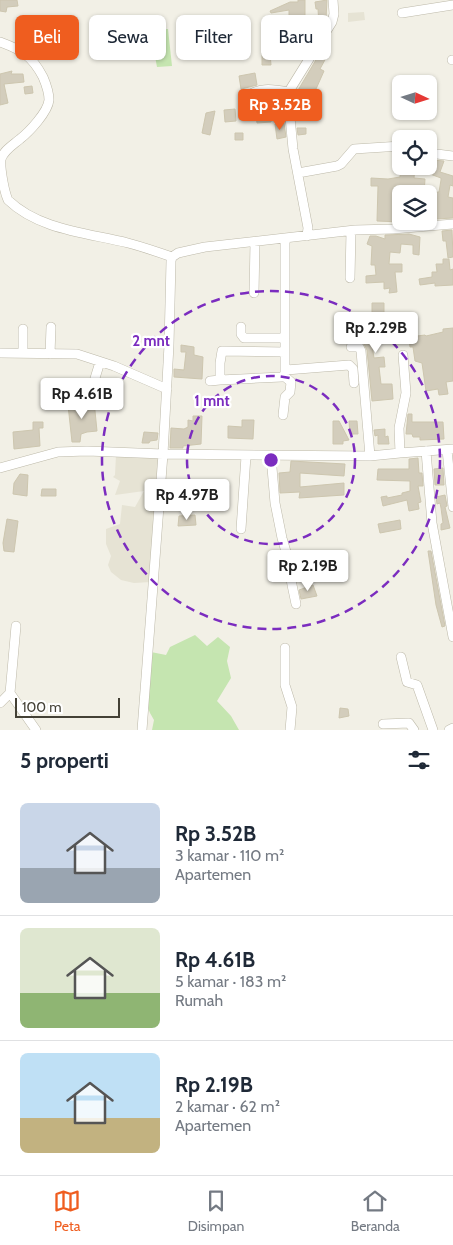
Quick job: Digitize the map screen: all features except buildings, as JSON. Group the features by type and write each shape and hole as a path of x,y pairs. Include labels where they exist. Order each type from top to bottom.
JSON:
{"street":[{"path":"307,236 308,228 291,135 289,92 332,22 334,14 333,0"},
{"path":"417,0 419,12"},
{"path":"402,13 419,12 453,5"},
{"path":"0,42 16,48 32,59 46,84 49,98 48,105 43,114 2,157 1,169 8,200 36,219 67,229 130,243 172,257"},
{"path":"244,100 260,90 289,92"},
{"path":"298,173 337,166 354,149 392,147"},
{"path":"437,154 453,156"},
{"path":"172,257 181,251 255,242 351,231 453,224"},
{"path":"350,278 351,231"},
{"path":"283,415 285,397 290,392 291,382 285,373 284,352 285,239"},
{"path":"254,294 255,242"},
{"path":"142,730 163,454 172,257"},
{"path":"241,327 241,334 244,338 284,338"},
{"path":"50,328 50,354"},
{"path":"23,329 23,353"},
{"path":"351,347 359,347 361,351 370,456"},
{"path":"220,380 222,351 284,352"},
{"path":"0,353 77,354 167,389"},
{"path":"400,453 399,428 406,399 403,355"},
{"path":"91,391 100,362"},
{"path":"210,380 350,365 353,369 354,383"},
{"path":"0,468 58,452 87,451 246,456 370,456 450,450 453,507"},
{"path":"426,451 432,523 453,637"},
{"path":"241,529 246,456"},
{"path":"271,456 275,503 282,538 288,556 296,604"},
{"path":"0,703 10,693 16,626"},
{"path":"285,648 285,685 292,707 290,730"},
{"path":"401,657 407,682 417,685 433,730"},
{"path":"10,693 36,730"},
{"path":"383,724 409,723 414,730"},
{"path":"449,730 453,728"}],"shaded area":[{"path":"364,12 365,20 348,22 348,13"},
{"path":"116,455 160,456 151,582 134,583 121,580 111,572 108,565 111,556 106,544 106,529 120,524 122,505 135,507 144,491 115,495 120,481 113,477 115,475"}],"green space":[{"path":"166,29 168,29 172,66 157,67 156,60 166,60"},
{"path":"195,635 207,646 218,637 230,647 227,661 231,678 217,701 231,716 239,730 152,730 154,720 147,705 151,652 166,655 170,647"}]}
